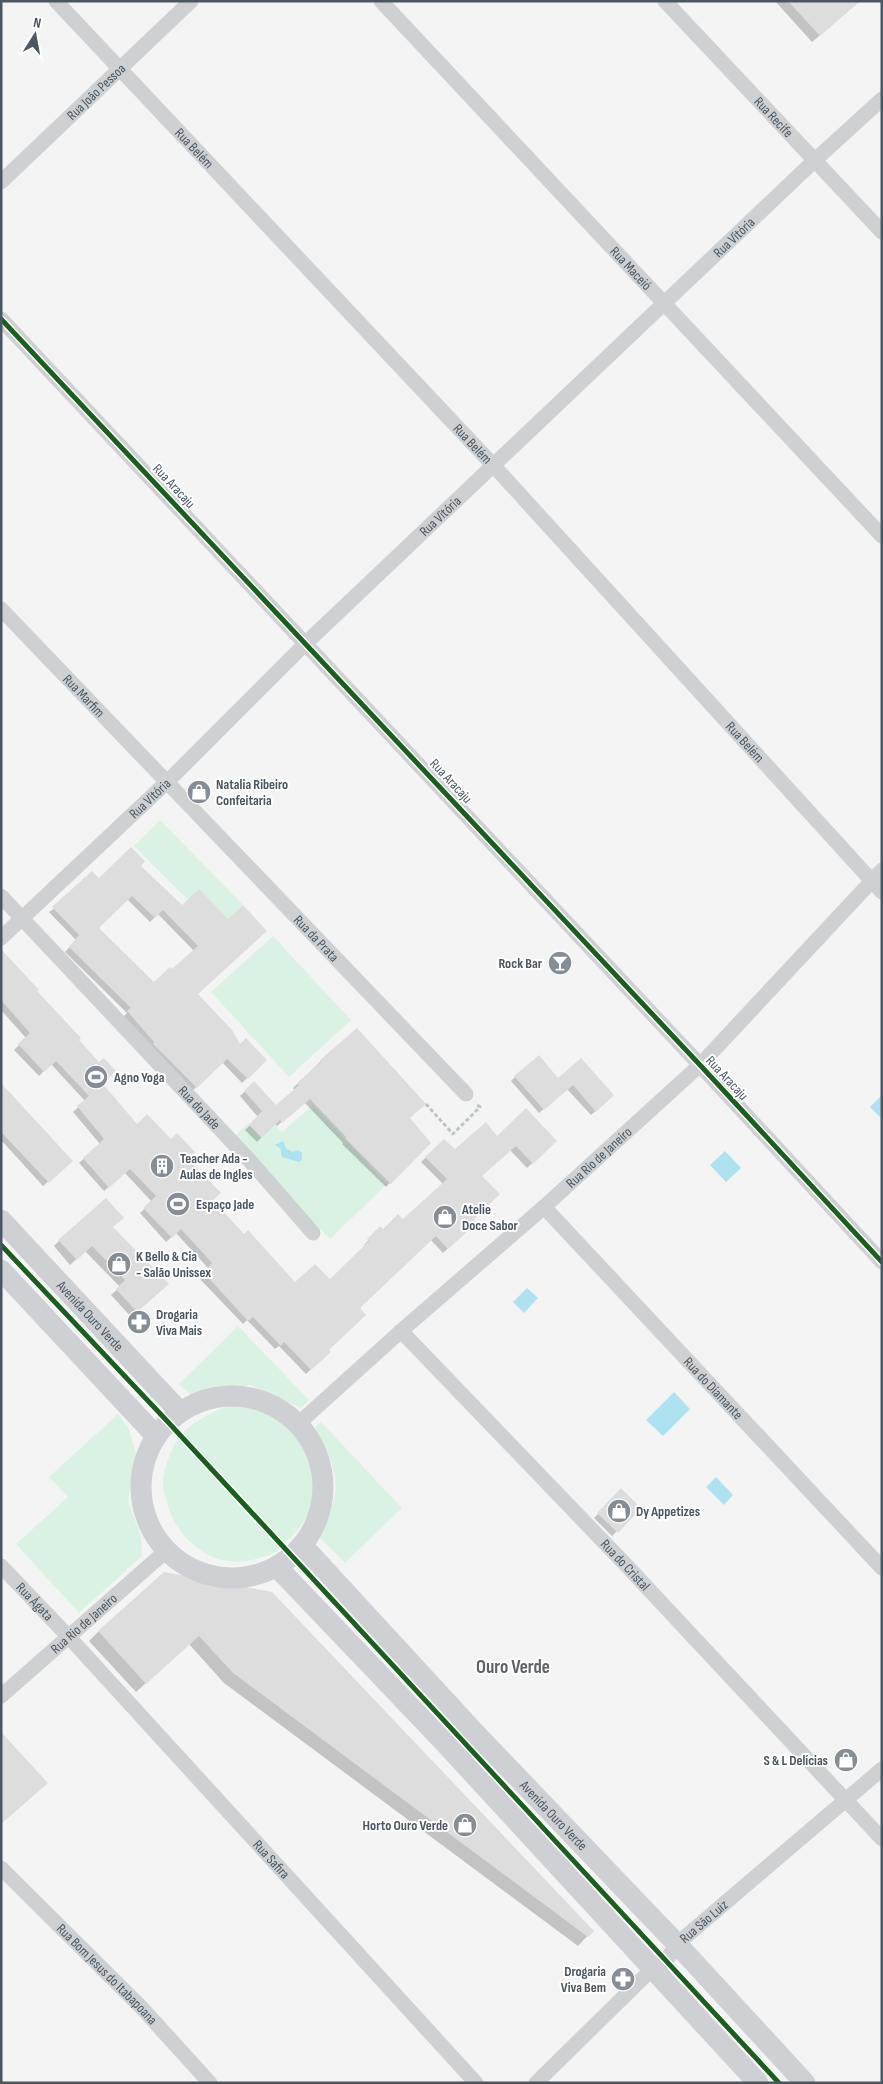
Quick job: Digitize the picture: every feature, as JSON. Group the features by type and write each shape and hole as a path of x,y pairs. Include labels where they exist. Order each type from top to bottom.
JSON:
{"street":[{"name":"Rua Belém","path":"56,1 876,875 882,892"},
{"name":"Rua João Pessoa","path":"1,182 190,1"},
{"name":"Rua Maceió","path":"381,1 882,536"},
{"name":"Rua Recife","path":"665,1 882,232"},
{"name":"Rua Vitória","path":"1,938 168,781 306,643 814,161 882,99"},
{"name":"Rua Aracaju","path":"1,319 306,643 882,1262"},
{"name":"Rua Marfim","path":"1,609 168,781"},
{"name":"Rua da Prata","path":"168,781 466,1094"},
{"name":"Rua Rio de Janeiro","path":"298,1424 401,1331 544,1207 700,1065 876,875"},
{"name":"Rua do Jade","path":"1,896 23,917 252,1162 313,1233"},
{"name":"Rua do Diamante","path":"544,1207 882,1568"},
{"name":"Avenida Ouro Verde","path":"1,1220 180,1412"},
{"path":"1,1270 156,1436"},
{"name":"Rua do Cristal","path":"401,1331 633,1572 882,1839"},
{"path":"228,1396 254,1399 278,1408 298,1424 310,1439 318,1456 323,1475 324,1494 313,1530 303,1546 293,1556 277,1567 255,1576 231,1579 207,1575 185,1566 166,1551 148,1523 143,1507 140,1482 145,1458 156,1436 168,1422 180,1412 203,1401 228,1396"},
{"name":"Avenida Ouro Verde","path":"303,1546 476,1734 668,1937 677,1944 805,2083"},
{"name":"Rua Rio de Janeiro","path":"1,1696 166,1551"},
{"name":"Rua Ágata","path":"1,1566 68,1636"},
{"path":"277,1567 437,1735 758,2083"},
{"name":"Rua Safira","path":"68,1636 476,2083"},
{"name":"Rua São Luiz","path":"536,2083 652,1970 665,1962 677,1944 882,1770"},
{"name":"Rua Bom Jesus do Itabapoana","path":"1,1868 141,2007 210,2083"}],"path":[{"path":"426,1104 453,1134 480,1107 466,1094"}],"green space":[{"path":"160,820 243,905 228,920 188,900 134,846"},
{"path":"273,936 351,1020 289,1077 211,992"},
{"path":"313,1105 387,1184 330,1239 252,1159 234,1137 248,1123 262,1138 275,1125 282,1132"},
{"path":"238,1326 309,1400 301,1408 251,1385 191,1395 179,1384"},
{"path":"228,1405 263,1411 283,1418 302,1435 309,1446 318,1470 317,1496 313,1508 303,1523 284,1545 275,1552 243,1561 228,1561 213,1557 200,1550 188,1540 171,1515 163,1486 169,1457 181,1435 197,1421"},
{"path":"118,1414 128,1427 136,1453 128,1502 141,1536 142,1556 79,1613 16,1544 68,1497 49,1477"},
{"path":"321,1422 402,1508 345,1563 319,1537 327,1521 335,1494 333,1469 315,1427"}],"water":[{"path":"882,1095 882,1119 870,1107"},
{"path":"283,1141 286,1148 292,1152 298,1150 302,1153 302,1159 299,1162 282,1157 280,1148 275,1145"},
{"path":"725,1151 741,1168 726,1182 710,1165"},
{"path":"527,1288 538,1298 524,1313 513,1302"},
{"path":"674,1392 690,1409 663,1436 646,1420"},
{"path":"716,1477 733,1495 724,1505 706,1487"}],"building":[{"path":"788,1 860,1 820,36"},
{"path":"131,847 145,861 141,866 182,905 199,889 228,919 243,905 267,931 198,994 232,1030 240,1044 246,1038 267,1060 248,1079 227,1059 197,1088 153,1044 154,1042 127,1011 131,1008 69,947 79,935 52,907 92,871 99,878","holes":["132,896 155,918 163,910 198,946 154,982 99,928"]},
{"path":"1,949 81,1038 79,1040 99,1062 104,1058 116,1071 103,1084 137,1124 147,1114 171,1139 177,1133 195,1152 188,1159 221,1193 213,1200 244,1234 248,1230 295,1282 315,1264 330,1279 369,1241 367,1239 380,1226 383,1229 398,1214 403,1219 447,1179 425,1157 444,1139 455,1149 486,1122 497,1136 526,1108 557,1141 533,1164 516,1146 482,1176 500,1194 474,1219 477,1223 448,1249 436,1236 360,1308 366,1315 311,1370 284,1342 281,1346 253,1317 248,1321 203,1272 212,1263 181,1229 172,1238 143,1208 156,1196 130,1169 109,1188 83,1158 104,1139 77,1106 89,1096 56,1061 44,1072 18,1044 30,1033 1,1000"},
{"path":"357,1028 426,1104 410,1118 431,1143 391,1184 345,1138 310,1099 282,1123 280,1120 262,1138 249,1125 262,1111 244,1091 254,1081 276,1105 299,1085 297,1083 321,1062 320,1060"},
{"path":"539,1055 558,1078 581,1058 614,1095 596,1112 573,1085 544,1110 514,1076"},
{"path":"1,1083 73,1161 49,1183 1,1132"},
{"path":"106,1198 124,1218 113,1227 169,1284 137,1312 116,1289 125,1280 92,1246 77,1260 58,1240"},
{"name":"Dy Appetizes","path":"621,1488 641,1508 618,1533 597,1513"},
{"name":"Horto Ouro Verde","path":"164,1572 272,1592 594,1931 588,1937 233,1673 199,1636 146,1684 98,1631"},
{"path":"1,1732 48,1783 1,1824"}],"cycle path":[{"path":"1,319 882,1262"},
{"path":"1,1245 168,1422 779,2083"}],"place":[{"name":"Natalia Ribeiro Confeitaria","path":"199,792"},
{"name":"Rock Bar","path":"560,963"},
{"name":"Agno Yoga","path":"96,1077"},
{"name":"Teacher Ada - Aulas de Ingles","path":"162,1166"},
{"name":"Espaço Jade","path":"178,1204"},
{"name":"Atelie Doce Sabor","path":"445,1217"},
{"name":"K Bello & Cia - Salão Unissex","path":"119,1264"},
{"name":"Drogaria Viva Mais","path":"139,1322"},
{"name":"Dy Appetizes","path":"619,1511"},
{"name":"S & L Delícias","path":"846,1760"},
{"name":"Horto Ouro Verde","path":"465,1825"},
{"name":"Drogaria Viva Bem","path":"623,1979"}],"district":[{"name":"Ouro Verde","path":"513,1667"}]}
